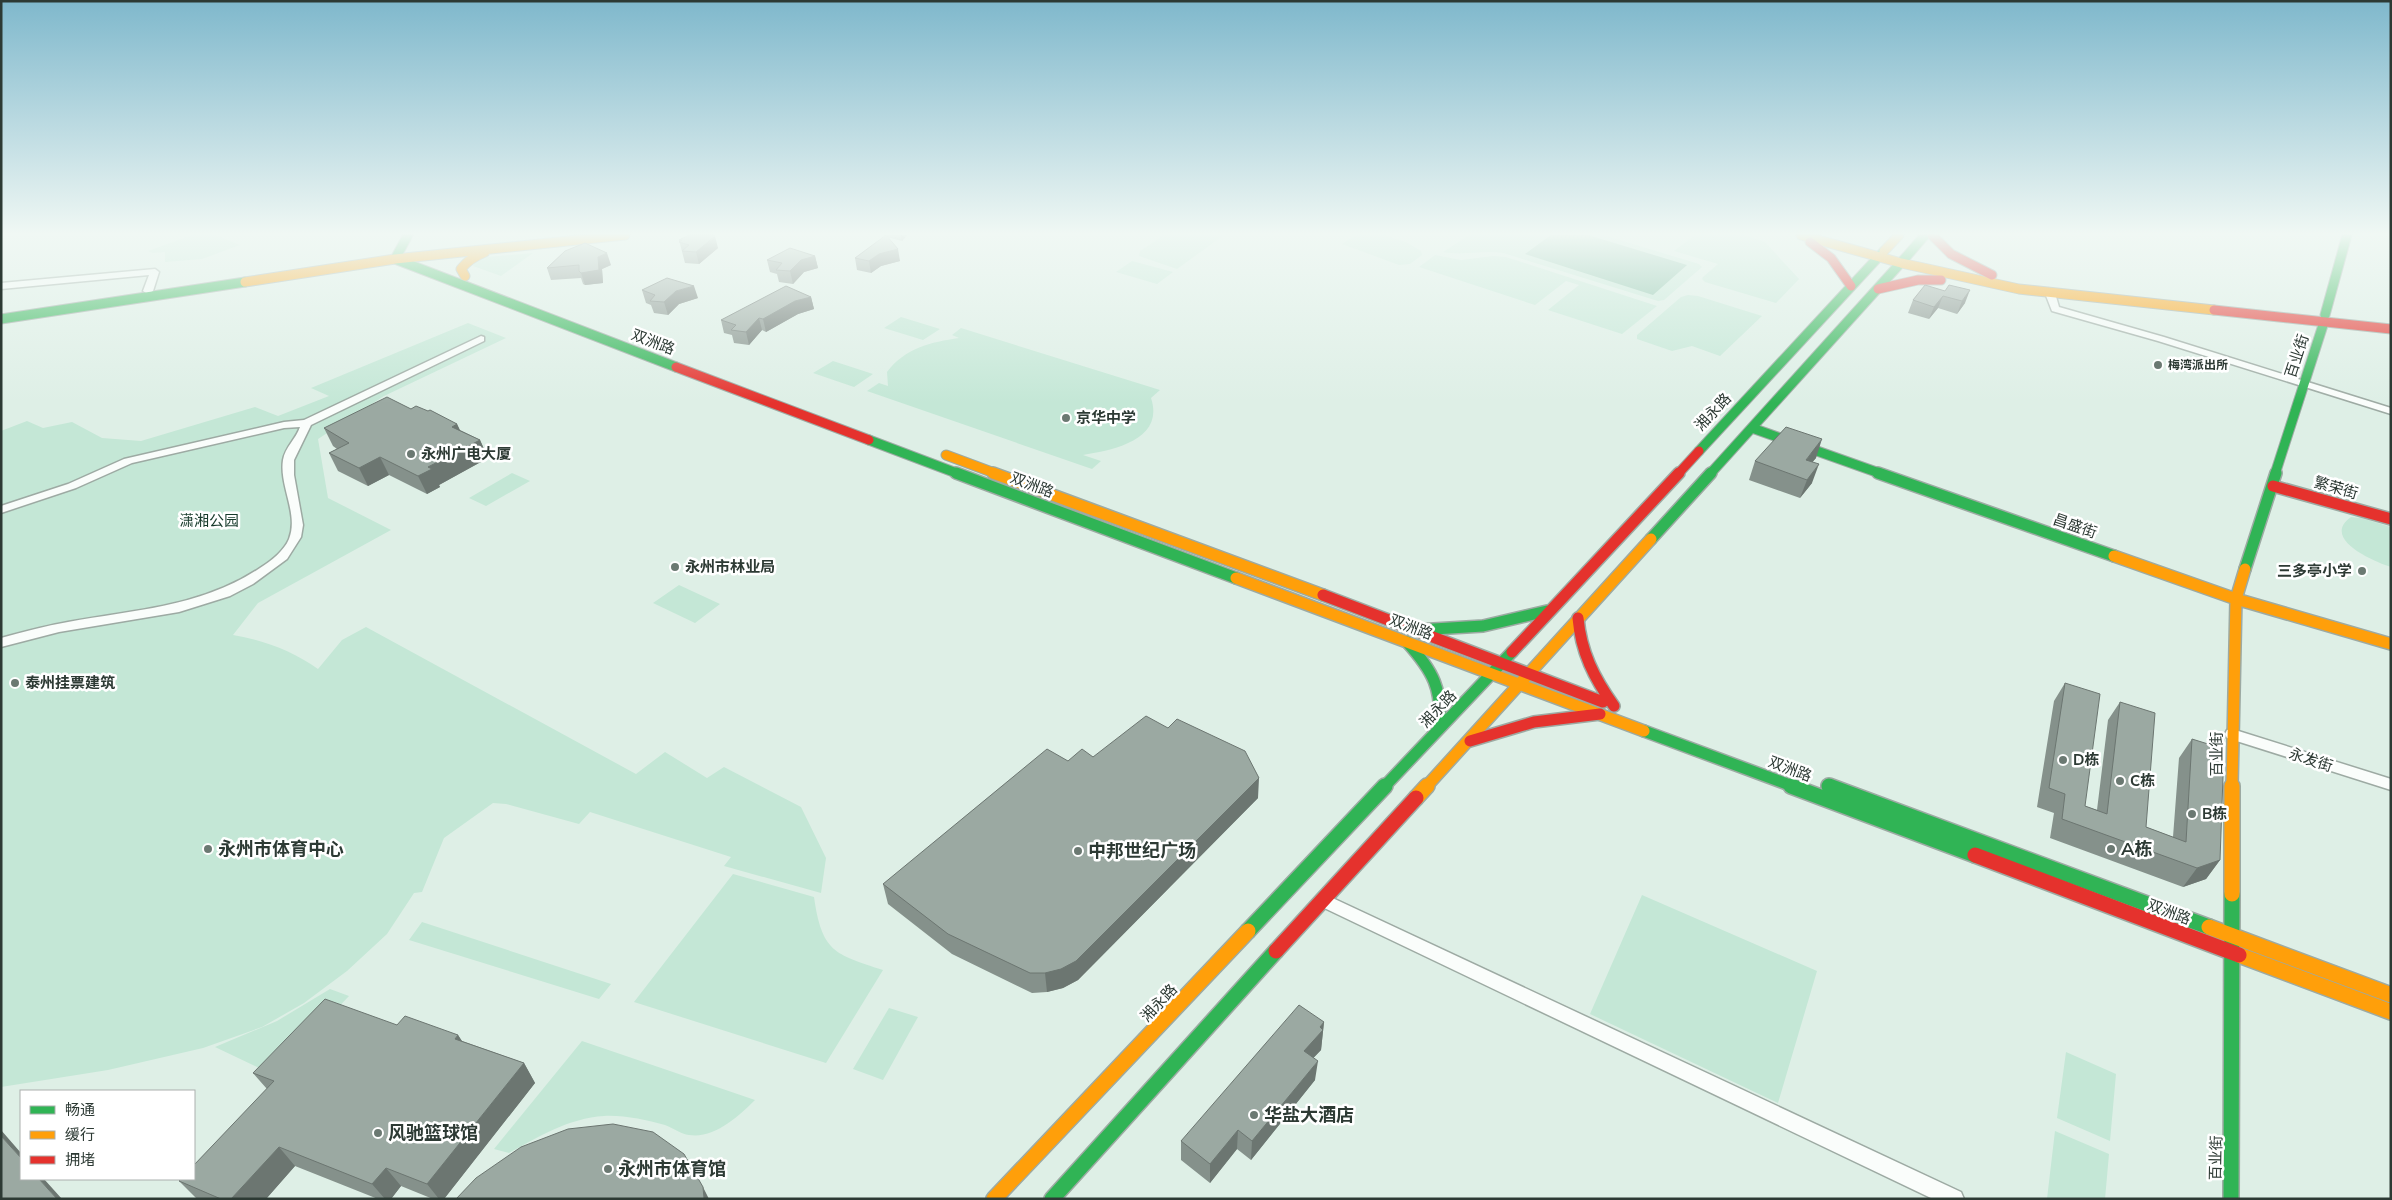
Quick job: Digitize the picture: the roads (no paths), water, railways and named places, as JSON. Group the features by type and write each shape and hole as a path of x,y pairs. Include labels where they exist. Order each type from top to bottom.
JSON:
{"main road":[{"path":"1,313 142,291"},
{"path":"1,319 177,291"},
{"name":"双洲路","path":"477,291 2391,1012"},
{"path":"481,293 485,291"},
{"name":"双洲路","path":"505,291 676,354"},
{"name":"湘永路","path":"994,1199 1503,662 1846,291"},
{"path":"1052,1199 1875,291"},
{"path":"2042,291 2325,319 2391,322"},
{"path":"2091,291 2325,319 2391,329"},
{"name":"百业街","path":"2231,1199 2232,734 2236,599 2273,486 2332,291"},
{"name":"昌盛街","path":"1752,428 2236,599 2391,644"},
{"name":"双洲路","path":"933,450 1530,672 1619,708 1586,667 1581,656 1578,638 1578,618"},
{"name":"繁荣街","path":"2273,486 2391,518"},
{"path":"1596,561 1620,571"},
{"path":"1334,614 1344,603"},
{"path":"1417,630 1488,627 1527,619 1551,609"},
{"path":"1407,642 1428,667 1441,692 1443,709 1439,728"},
{"path":"1466,743 1518,724 1600,714"},
{"path":"1418,751 1446,766"},
{"name":"双洲路","path":"1820,783 2391,996"}],"street":[{"path":"2050,293 2055,309 2161,339 2391,411"},
{"path":"1,510 72,486 128,461 284,425 306,423 481,340"},
{"path":"1,643 48,630 182,609 239,587 264,571 284,556 293,543 297,531 288,467 292,446 304,432 306,423"},
{"name":"永发街","path":"2232,734 2391,786"},
{"path":"1324,900 1954,1199"}],"place":[{"name":"梅湾派出所","path":"2158,365"},
{"name":"京华中学","path":"1066,418"},
{"name":"永州广电大厦","path":"411,454"},
{"name":"永州市林业局","path":"675,567"},
{"name":"三多亭小学","path":"2362,571"},
{"name":"泰州挂票建筑","path":"15,683"},
{"name":"D栋","path":"2063,760"},
{"name":"C栋","path":"2120,781"},
{"name":"B栋","path":"2192,814"},
{"name":"永州市体育中心","path":"208,849"},
{"name":"A栋","path":"2111,849"},
{"name":"中邦世纪广场","path":"1078,851"},
{"name":"华盐大酒店","path":"1254,1115"},
{"name":"风驰篮球馆","path":"378,1133"},
{"name":"永州市体育馆","path":"608,1169"}],"park label":[{"name":"潇湘公园","path":"209,521"}]}
